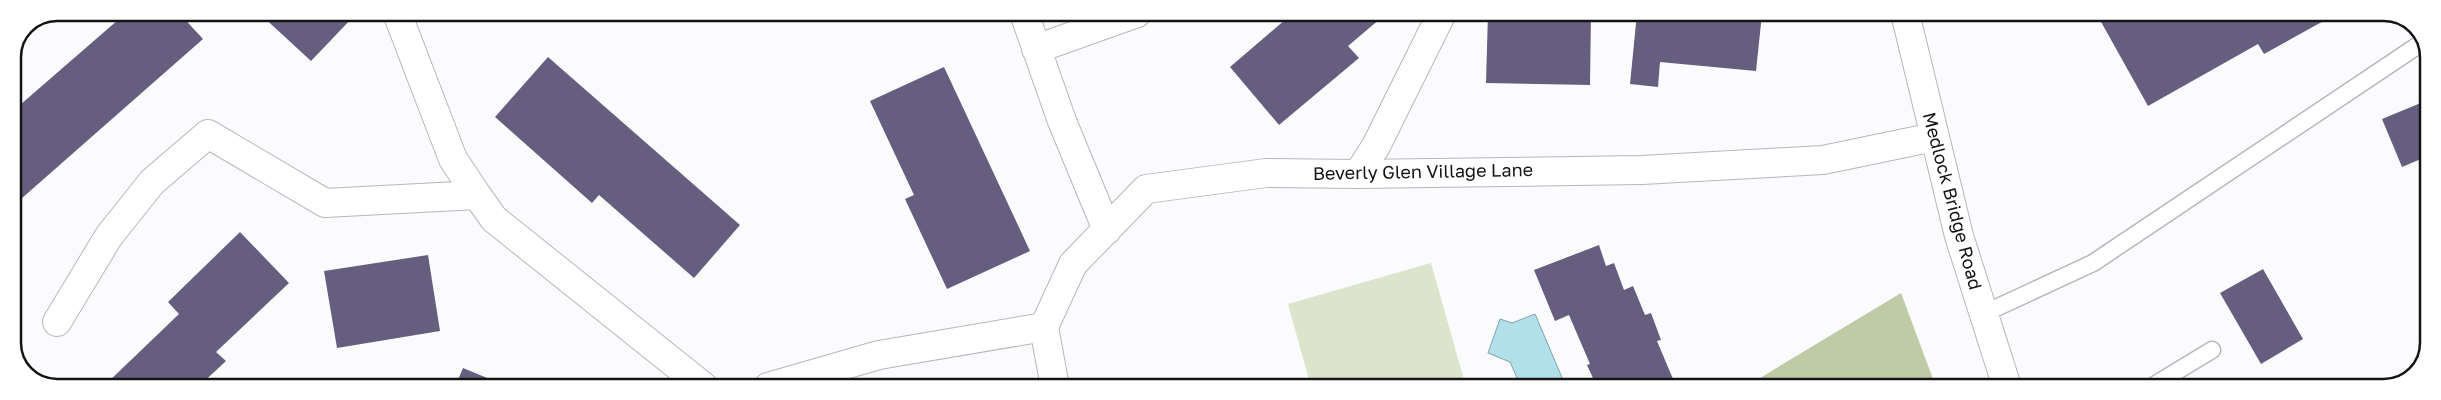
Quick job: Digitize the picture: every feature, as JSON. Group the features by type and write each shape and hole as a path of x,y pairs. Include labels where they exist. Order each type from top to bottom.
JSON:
{"street":[{"path":"400,21 453,159 494,220 693,378"},
{"path":"1027,21 1062,120 1107,230"},
{"path":"1036,48 1113,21"},
{"path":"1358,174 1376,146 1438,22"},
{"name":"Medlock Bridge Road","path":"1907,22 1959,236 2004,379"},
{"path":"57,322 109,236 152,182 208,134 325,203 477,195"},
{"name":"Beverly Glen Village Lane","path":"1044,327 1073,264 1146,190 1266,173 1358,174 1642,170 1823,160 1934,137"},
{"path":"798,378 879,355 1044,327 1053,378"}],"lane":[{"path":"1983,314 2094,263 2418,46"},
{"path":"2166,379 2212,350"}],"green space":[{"path":"1431,263 1464,379 1309,379 1288,304"},
{"path":"1901,293 1933,379 1759,379"}],"water":[{"path":"1535,314 1562,379 1517,379 1510,362 1488,353 1500,319 1512,323"}],"building":[{"path":"117,21 186,21 203,39 21,199 21,104"},
{"path":"268,21 349,21 311,61"},
{"path":"1283,22 1377,22 1348,46 1359,58 1279,125 1230,67"},
{"path":"1488,22 1591,22 1590,85 1486,83"},
{"path":"1636,22 1761,22 1756,71 1660,62 1658,87 1630,84"},
{"path":"2101,22 2322,22 2264,54 2258,44 2148,106"},
{"path":"548,57 740,225 694,278 599,195 592,203 495,117"},
{"path":"944,67 1030,251 947,289 905,199 914,195 870,101"},
{"path":"2420,103 2420,160 2402,167 2382,119"},
{"path":"240,232 289,283 216,352 226,361 208,378 112,378 179,314 168,302"},
{"path":"1599,245 1606,266 1614,263 1624,290 1633,286 1645,315 1651,313 1661,340 1657,341 1673,379 1593,379 1587,365 1590,364 1569,315 1555,321 1534,270"},
{"path":"428,255 440,331 337,348 324,271"},
{"path":"2263,269 2303,339 2261,364 2220,293"},
{"path":"463,368 488,378 459,378"}]}
